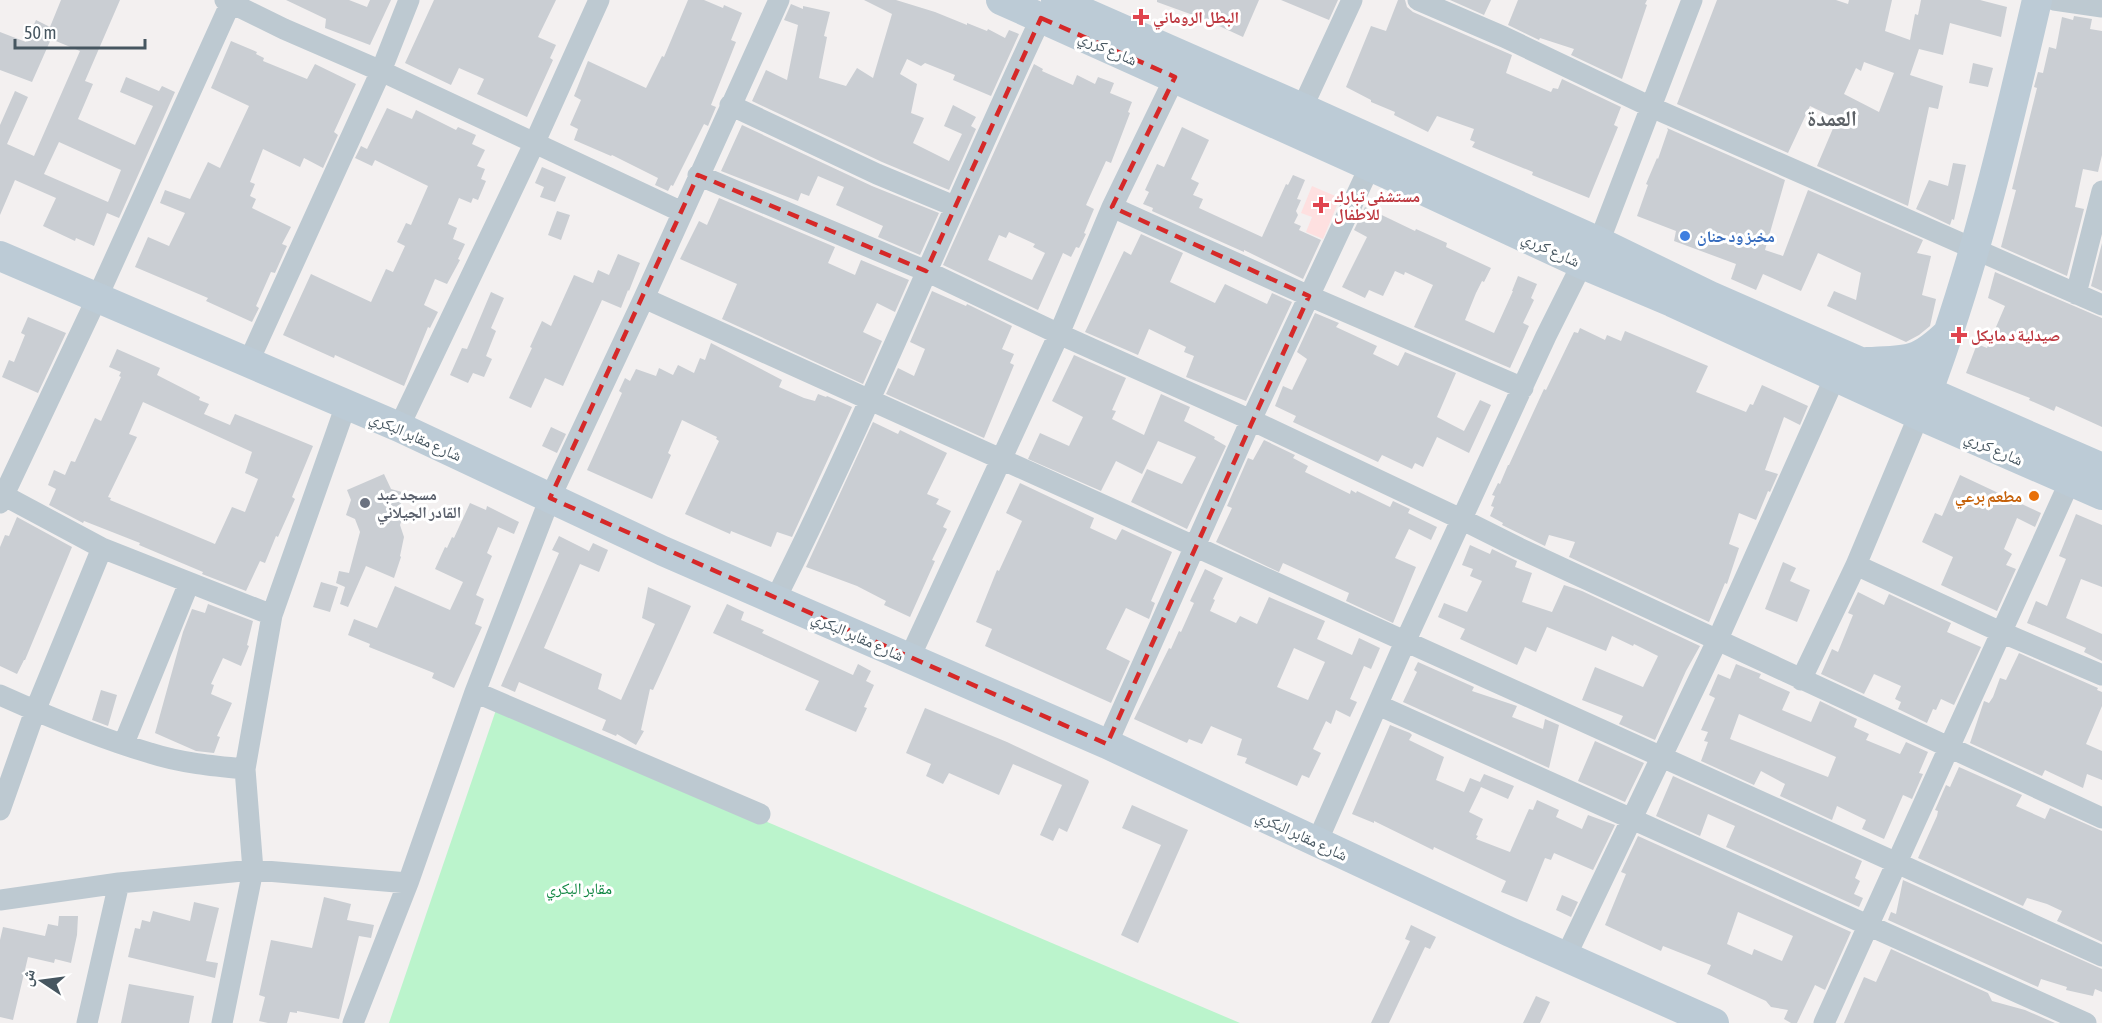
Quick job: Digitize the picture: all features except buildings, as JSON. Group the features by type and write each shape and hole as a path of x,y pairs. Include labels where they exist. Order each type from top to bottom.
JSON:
{"main road":[{"name":"شارع كرري","path":"1001,0 1049,9 1297,119 1590,253 1672,302 1861,362 1923,403 2070,481 2102,495"},
{"path":"1923,403 1975,248 2014,101 2037,0"},
{"name":"شارع كرري","path":"1049,9 1175,78 1297,119 1370,166 1590,253"},
{"name":"شارع مقابر البكري","path":"0,256 399,427 663,551 1107,744 1714,1023"},
{"name":"شارع كرري","path":"1743,323 1835,377 1923,403 2102,468"},
{"path":"1861,362 1911,359 1923,354 1948,333"}],"street":[{"path":"248,363 381,71 409,0"},
{"path":"399,427 534,144 599,0"},
{"path":"353,1023 408,883 475,692 550,498 644,298 779,0"},
{"path":"1297,119 1352,0"},
{"path":"1418,0 2102,306"},
{"path":"1317,842 1405,642 1546,336 1590,253 1692,0"},
{"path":"2054,0 2102,8"},
{"path":"272,615 102,548 1,498 97,298 229,1 682,212"},
{"path":"775,600 824,503 954,206 1049,9"},
{"path":"909,659 1059,334 1112,207 1175,78"},
{"path":"730,105 877,174 954,206"},
{"path":"1107,744 1251,420 1370,166"},
{"path":"698,175 926,271 1059,334 1251,420 1717,641 2102,818"},
{"path":"2076,294 2102,191"},
{"path":"1112,207 1309,296 1523,388"},
{"path":"644,298 869,402 2102,956"},
{"path":"1566,956 1717,641 1835,377"},
{"path":"1801,680 1856,565 1923,403"},
{"path":"222,1023 253,870 245,769 272,615 346,405"},
{"path":"1824,1023 2003,633 2070,481"},
{"path":"0,810 35,711 102,548"},
{"path":"1856,565 2003,633 2102,675"},
{"path":"123,743 189,583"},
{"path":"475,692 760,814"},
{"path":"0,696 151,753 205,765 245,769"},
{"path":"1378,705 2086,1023"},
{"path":"0,900 118,883 253,870 408,883"},
{"path":"87,1023 118,883"}],"highlighted area":[{"path":"1041,18 1175,77 1112,207 1309,296 1107,744 550,498 698,175 926,271"}],"shaded area":[{"name":"مستشفى تبارك للاطفال","path":"1312,186 1340,198 1323,239 1306,232 1312,217 1301,213"}],"green space":[{"name":"مقابر البكري","path":"497,707 1240,1023 389,1023"}],"place":[{"name":"البطل الروماني","path":"1141,17"},
{"name":"مستشفى تبارك للاطفال","path":"1321,205"},
{"name":"مخبز ود حنان","path":"1685,236"},
{"name":"صيدلية د مايكل","path":"1959,335"},
{"name":"مطعم برعي","path":"2034,496"},
{"name":"مسجد عبد القادر الجيلاني","path":"365,503"}],"district":[{"name":"العمدة","path":"1832,118"}]}
